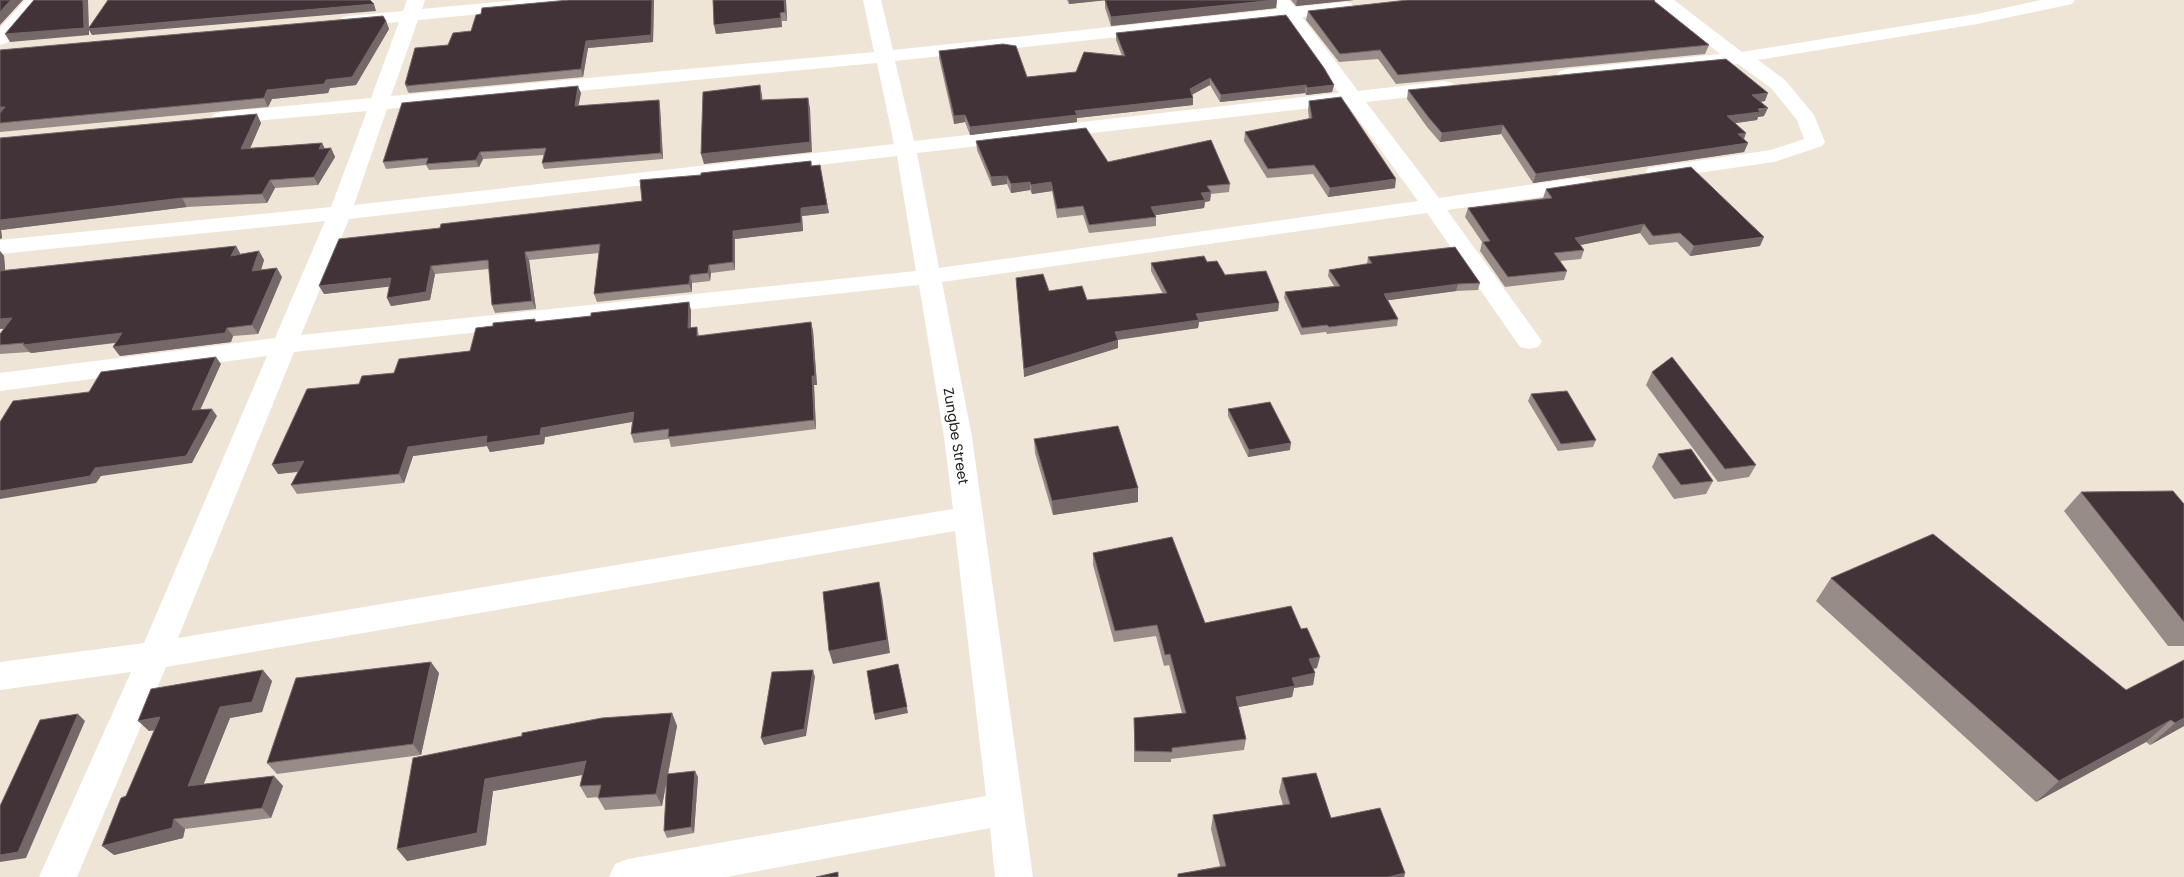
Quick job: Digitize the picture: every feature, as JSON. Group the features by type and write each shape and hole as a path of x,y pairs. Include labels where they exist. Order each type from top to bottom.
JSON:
{"street":[{"path":"3,47 35,0"},
{"path":"333,23 414,8 577,0"},
{"name":"Zungbe Street","path":"872,0 906,150 958,437 1014,877"},
{"path":"1638,176 1774,156 1815,142 1807,119 1778,84 1664,0"},
{"path":"1549,77 1739,57 1977,19 2066,0"},
{"path":"1284,6 1434,206 1529,341"},
{"path":"204,120 884,57 1284,6 1365,6"},
{"path":"58,877 155,655 340,213 414,8"},
{"path":"0,247 340,213 1460,86"},
{"path":"0,382 286,344 929,277 1599,182"},
{"path":"0,676 155,655 968,518"},
{"path":"628,877 1005,810"}],"building":[{"path":"0,0 11,0 0,12"},
{"path":"34,0 83,0 84,28 5,34"},
{"path":"108,0 370,0 374,4 88,29"},
{"path":"569,0 652,0 651,35 586,41 581,69 406,86 415,48 448,45 453,33 471,31 476,15 481,14 482,8"},
{"path":"713,0 784,0 785,12 780,13 781,18 714,25"},
{"path":"1105,0 1275,0 1111,17"},
{"path":"1408,0 1655,0 1709,45 1398,75 1380,50 1340,54 1308,11"},
{"path":"1286,15 1334,85 1307,88 1306,85 1221,95 1210,78 1190,89 1193,98 1075,111 1077,115 970,127 965,115 954,116 939,51 1003,44 1016,46 1027,77 1076,72 1084,52 1125,56 1116,33"},
{"path":"383,16 386,21 352,77 326,80 324,84 267,90 264,98 0,123 0,113 5,107 0,107 0,50"},
{"path":"1726,59 1768,93 1752,95 1768,108 1758,109 1760,112 1727,116 1746,133 1738,134 1748,143 1536,174 1503,125 1442,133 1408,90"},
{"path":"760,85 761,100 808,98 810,142 701,154 703,92"},
{"path":"578,86 575,106 659,100 661,153 542,163 546,148 480,152 476,160 426,164 428,158 383,162 402,103"},
{"path":"1341,97 1396,179 1330,188 1314,165 1268,169 1245,132 1312,118 1309,101"},
{"path":"257,114 241,149 322,143 319,149 331,148 314,177 270,180 262,194 182,198 0,220 0,138"},
{"path":"1086,128 1108,162 1211,140 1230,184 1207,186 1211,192 1201,193 1205,200 1151,207 1156,217 1089,225 1083,206 1057,209 1051,182 1031,185 1030,182 1011,184 1007,176 991,177 976,141"},
{"path":"811,161 811,166 820,165 827,205 801,208 801,223 733,231 733,262 709,265 708,273 690,275 689,284 594,294 600,244 525,252 532,301 492,305 488,260 431,266 426,292 387,298 391,278 319,286 339,239 440,228 441,224 642,201 640,180 701,175 701,173"},
{"path":"1691,167 1764,237 1694,246 1680,233 1653,236 1644,224 1575,238 1584,250 1554,253 1567,271 1508,277 1483,242 1490,241 1468,208 1552,198 1546,189"},
{"path":"236,246 231,256 259,251 252,271 277,268 252,325 227,328 225,333 113,347 122,333 23,345 24,343 0,345 0,334 12,318 0,319 0,271"},
{"path":"1455,247 1480,283 1458,284 1384,294 1398,319 1329,327 1327,325 1302,328 1285,292 1340,286 1329,270 1372,263 1368,257"},
{"path":"1204,256 1207,262 1217,261 1225,275 1266,271 1279,303 1196,314 1199,320 1115,332 1118,340 1024,369 1016,278 1043,274 1049,291 1082,286 1087,300 1167,293 1151,263"},
{"path":"689,302 688,328 697,327 697,336 811,322 815,376 812,376 814,420 668,437 669,429 631,434 634,412 541,428 540,435 486,443 487,436 408,447 399,474 291,485 304,461 272,465 307,389 359,384 362,376 394,373 399,359 470,351 476,328 493,326 493,323 535,319 535,322 591,316 591,313"},
{"path":"216,357 192,410 212,409 186,456 95,468 90,476 0,491 0,422 13,401 89,392 101,372"},
{"path":"1672,357 1756,465 1725,469 1652,372"},
{"path":"1567,391 1596,440 1561,444 1531,394"},
{"path":"1270,402 1291,443 1249,450 1228,409"},
{"path":"1118,426 1138,488 1052,501 1034,439"},
{"path":"1691,449 1713,481 1681,485 1658,454"},
{"path":"2173,491 2184,504 2184,622 2081,492"},
{"path":"1933,534 2126,690 2184,660 2184,718 2175,723 2171,720 2059,781 1831,578"},
{"path":"1172,537 1205,623 1291,606 1301,629 1307,628 1320,657 1309,659 1315,673 1292,678 1295,686 1236,697 1246,739 1172,748 1172,752 1135,751 1134,718 1186,713 1170,654 1165,655 1157,625 1115,631 1093,553"},
{"path":"879,582 887,640 829,651 823,592"},
{"path":"431,662 413,744 267,763 296,678"},
{"path":"898,664 907,707 874,714 867,671"},
{"path":"263,670 252,702 220,707 188,786 274,776 262,808 174,819 172,828 102,846 121,798 126,796 160,717 138,721 151,689"},
{"path":"813,670 804,729 761,738 772,672"},
{"path":"672,713 656,794 598,798 601,785 580,786 586,761 485,779 477,833 397,849 413,758 522,736 522,733 602,718"},
{"path":"78,714 18,852 0,855 0,806 40,720"},
{"path":"695,771 691,827 664,831 667,774"},
{"path":"1316,773 1331,818 1380,808 1405,873 1388,877 1178,877 1178,874 1226,866 1213,815 1290,804 1282,778"},
{"path":"838,872 838,877 816,877"}]}
